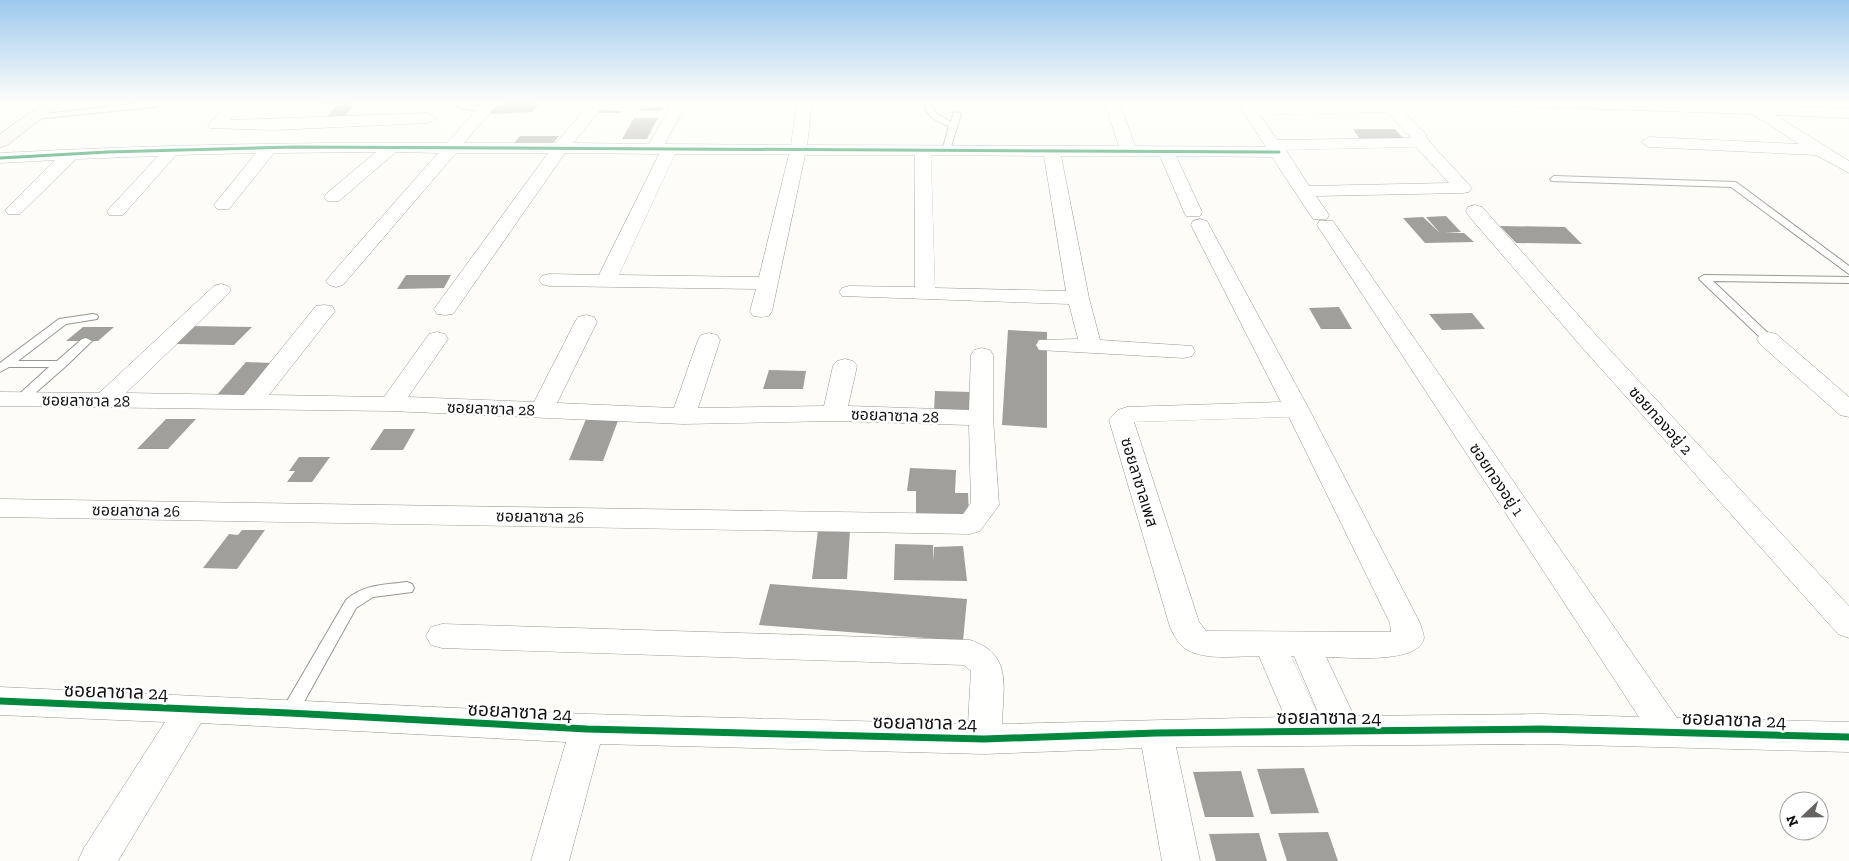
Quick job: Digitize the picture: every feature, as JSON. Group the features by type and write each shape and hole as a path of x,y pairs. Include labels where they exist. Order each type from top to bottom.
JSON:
{"street":[{"path":"336,281 458,141"},
{"path":"444,309 567,141"},
{"path":"606,281 665,141"},
{"path":"761,311 799,141"},
{"path":"1125,141 1129,152"},
{"name":"ซอยทองอยู่ 1","path":"1271,141 1668,732"},
{"path":"0,158 171,150 391,148 1166,152 1276,149 1419,141"},
{"path":"1303,190 1463,188 1420,141"},
{"path":"1807,141 1849,168"},
{"path":"1649,142 1821,150"},
{"path":"332,197 391,148"},
{"path":"222,205 268,149"},
{"path":"116,211 171,150"},
{"path":"923,151 925,294"},
{"path":"1052,151 1078,298 1091,346"},
{"name":"ซอยลาซาลเพส","path":"1166,152 1196,219 1297,409 1404,623 1408,638 1393,645 1206,643 1196,640 1185,627 1121,420 1128,415 1297,409"},
{"path":"14,210 71,154"},
{"name":"ซอยทองอยู่ 2","path":"1475,211 1587,339 1849,626"},
{"path":"549,280 766,283"},
{"path":"105,400 221,290"},
{"path":"849,292 1078,298"},
{"path":"251,402 324,311"},
{"path":"542,410 586,322"},
{"path":"391,404 437,339"},
{"path":"1768,339 1849,410"},
{"path":"683,416 709,340"},
{"path":"1047,345 1184,350"},
{"path":"981,418 982,355"},
{"path":"834,413 845,366"},
{"name":"ซอยลาซาล 28","path":"11,399 391,404 683,416 834,413 981,418"},
{"name":"ซอยลาซาล 26","path":"0,508 970,524 985,505 981,418"},
{"path":"442,636 970,653 981,660 986,670 984,739"},
{"path":"1270,643 1309,732"},
{"path":"1304,644 1344,732"},
{"name":"ซอยลาซาล 24","path":"0,701 289,713 587,729 984,739 1156,733 1541,729 1849,737"},
{"path":"97,861 192,709"},
{"path":"550,861 587,729"},
{"path":"1156,733 1181,861"}],"lane":[{"path":"946,151 948,141"},
{"path":"1554,179 1733,184 1849,271"},
{"path":"1768,339 1704,278 1849,280"},
{"path":"3,366 63,321 93,317"},
{"path":"11,399 62,364 86,341"},
{"path":"3,366 62,364"},
{"path":"289,713 351,604 362,593 380,589 407,588"}],"building":[{"path":"516,141 555,141 553,143 514,143"},
{"path":"1446,216 1461,232 1445,233 1464,233 1474,242 1425,243 1403,218 1423,217 1440,233 1426,217"},
{"path":"1500,226 1565,227 1582,244 1516,243"},
{"path":"406,275 451,275 444,288 397,289"},
{"path":"1339,307 1352,329 1321,329 1309,308"},
{"path":"1472,313 1485,329 1442,330 1429,314"},
{"path":"191,326 252,327 234,345 174,344"},
{"path":"83,327 114,327 98,341 66,341"},
{"path":"1008,330 1047,332 1047,428 1002,425"},
{"path":"246,362 272,363 243,396 216,396"},
{"path":"769,370 806,371 803,389 763,389"},
{"path":"935,391 971,392 972,412 934,411"},
{"path":"619,418 603,461 569,460 586,419"},
{"path":"166,419 196,419 168,449 137,449"},
{"path":"384,429 415,429 403,450 370,450"},
{"path":"299,457 330,457 312,482 287,482 295,471 289,471"},
{"path":"910,468 956,470 955,493 968,493 969,515 916,514 916,491 907,491"},
{"path":"242,530 265,530 237,569 203,568 229,534 238,535"},
{"path":"818,530 850,530 847,579 812,579"},
{"path":"895,544 933,545 933,562 934,547 963,546 967,581 894,580"},
{"path":"770,584 967,599 963,641 759,625"},
{"path":"1304,768 1319,813 1271,814 1257,769"},
{"path":"1241,771 1254,817 1205,817 1193,772"},
{"path":"1328,832 1338,861 1287,861 1278,833"},
{"path":"1259,833 1267,861 1216,861 1209,834"}],"cycle path":[{"path":"0,158 107,152 295,147 1279,152"},
{"path":"0,701 289,713 587,729 984,739 1156,733 1541,729 1849,737"}]}
